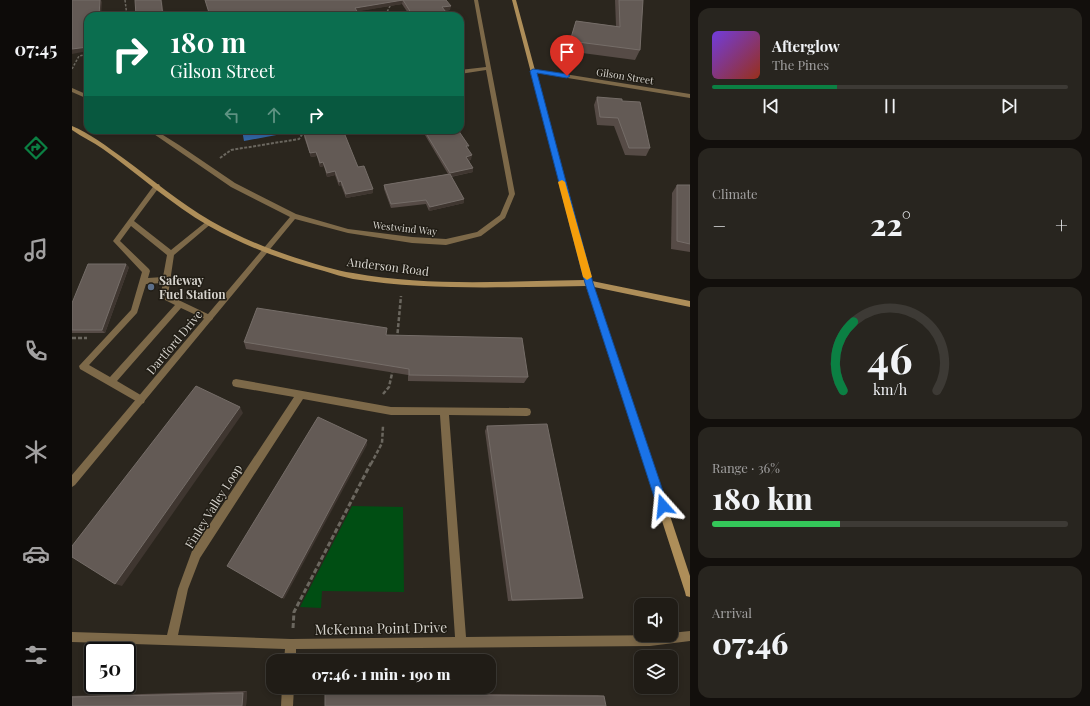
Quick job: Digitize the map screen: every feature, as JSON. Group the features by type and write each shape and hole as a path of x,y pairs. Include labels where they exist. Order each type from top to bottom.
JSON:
{"main road":[{"path":"514,0 589,283 690,592"},
{"name":"Anderson Road","path":"72,128 104,148 209,223 265,250 306,264 352,276 402,282 453,285 589,283 690,304"}],"street":[{"name":"Westwind Way","path":"157,134 233,186 294,216 348,231 412,240 446,242 479,234 503,216 512,194 476,0"},
{"path":"464,71 488,68"},
{"name":"Gilson Street","path":"533,71 690,96"},
{"path":"72,90 84,95"},
{"path":"141,400 83,366 134,311 146,271 116,241 157,186"},
{"name":"Dartford Drive","path":"72,482 294,216"},
{"path":"130,222 171,254"},
{"path":"208,318 164,296 171,254 209,223"},
{"path":"142,281 167,280"},
{"path":"111,382 180,304"},
{"path":"236,383 300,396 384,410 527,412"},
{"name":"Finley Valley Loop","path":"171,641 183,589 196,556 300,396"},
{"path":"444,411 461,642"},
{"name":"McKenna Point Drive","path":"72,637 291,644 650,641 690,636"},
{"path":"290,654 291,644"},
{"path":"287,706 288,694"}],"path":[{"path":"125,0 126,12"},
{"path":"387,12 393,0"},
{"path":"72,69 79,56 84,55"},
{"path":"206,167 232,150 299,139 302,134"},
{"path":"397,344 402,282"},
{"path":"72,338 80,338"},
{"path":"372,408 389,388 393,366"},
{"path":"291,644 294,612 382,443 384,410"}],"green space":[{"path":"352,506 403,507 404,592 322,591 321,608 300,607"}],"water":[{"path":"243,134 282,134 244,141"}],"building":[{"path":"72,0 100,0 99,12 84,12 84,48 72,49"},
{"path":"135,0 161,0 162,12 136,12"},
{"path":"205,0 403,0 355,8 358,12 209,12"},
{"path":"403,0 446,0 451,6 442,7 446,12 410,12"},
{"path":"619,0 643,0 640,50 570,41 576,21 620,27"},
{"path":"597,97 640,102 650,148 629,148 618,118 600,117"},
{"path":"304,134 345,134 358,167 364,166 373,189 346,194 335,171 327,173 323,162 320,163 316,152 310,153"},
{"path":"426,134 461,134 469,146 466,146 472,155 466,157 473,168 450,173"},
{"path":"450,174 464,199 430,207 426,200 391,204 384,185"},
{"path":"677,185 690,185 690,244 677,241"},
{"path":"88,264 126,264 102,330 72,330 72,303"},
{"path":"257,308 387,328 386,335 522,338 528,377 409,375 409,369 244,342"},
{"path":"196,386 240,407 115,584 72,557 72,546"},
{"path":"318,417 367,440 282,598 227,566"},
{"path":"547,424 583,598 512,600 487,426"},
{"path":"243,693 242,706 72,706 72,697"},
{"path":"325,694 604,696 606,706 325,706"}],"slow traffic":[{"path":"562,182 587,277"}],"place":[{"name":"Safeway Fuel Station","path":"151,287"}],"route":[{"path":"567,76 533,71 589,283 663,506"}]}
